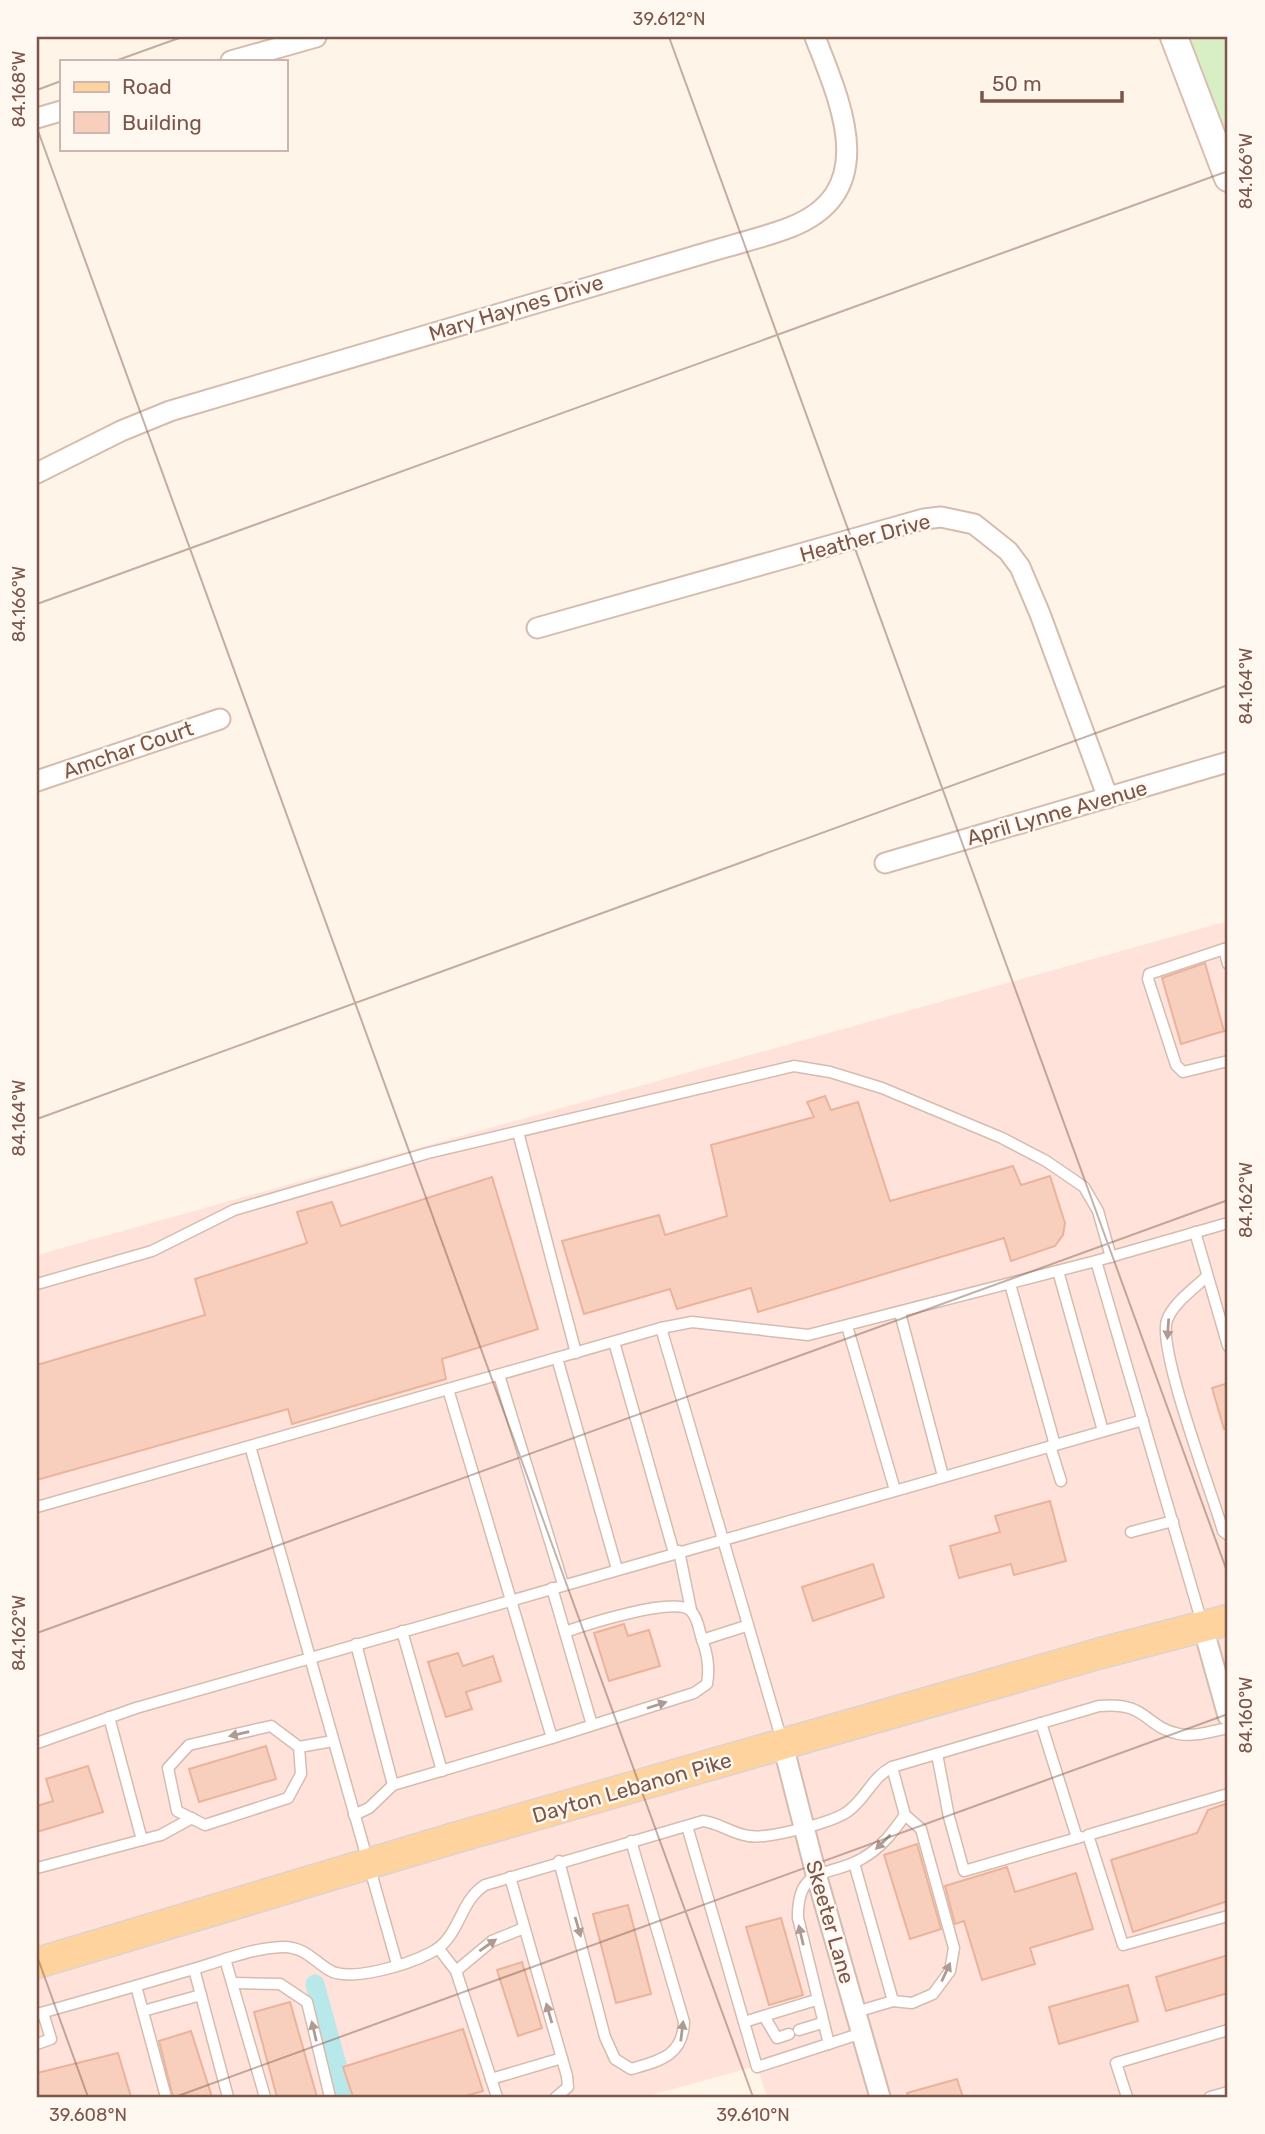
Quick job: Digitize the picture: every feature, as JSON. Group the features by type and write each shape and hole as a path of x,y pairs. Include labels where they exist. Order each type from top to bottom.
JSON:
{"main road":[{"name":"Dayton Lebanon Pike","path":"37,1963 1101,1653 1216,1623"}],"street":[{"path":"235,60 316,37"},
{"name":"Mary Haynes Drive","path":"37,473 121,431 170,411 719,249 792,226 814,215 828,202 842,181 848,142 844,116 815,37"},
{"path":"1174,37 1228,178"},
{"path":"37,118 60,111"},
{"name":"Heather Drive","path":"537,628 924,519 958,519 989,533 1020,567 1108,798"},
{"name":"Amchar Court","path":"37,781 220,719"},
{"name":"April Lynne Avenue","path":"885,863 1228,762"},
{"path":"1216,1623 1228,1716"},
{"name":"Skeeter Lane","path":"783,1745 816,1874 880,2097"}],"lane":[{"path":"1228,964 1226,949 1149,974 1148,979 1176,1065 1183,1072 1228,1061"},
{"path":"37,1284 152,1251 234,1210 428,1153 794,1066 830,1072 883,1088 1002,1138 1046,1160 1084,1187 1098,1212 1111,1257"},
{"path":"519,1132 576,1353"},
{"path":"37,1507 661,1328 692,1322 807,1335 1010,1284 1228,1223"},
{"path":"1195,1232 1228,1346"},
{"path":"1096,1261 1173,1521 1216,1623"},
{"path":"1058,1271 1103,1431"},
{"path":"1207,1276 1179,1303 1167,1321 1168,1354 1223,1531 1228,1535"},
{"path":"1010,1284 1060,1481"},
{"path":"900,1313 943,1476"},
{"path":"847,1326 895,1490"},
{"path":"661,1328 783,1745"},
{"path":"354,1815 369,1808 393,1785 552,1738 702,1689 707,1684 709,1660 691,1609 614,1342"},
{"path":"557,1358 617,1569"},
{"path":"499,1375 563,1584"},
{"path":"448,1390 552,1738"},
{"path":"37,1743 108,1717 310,1657 1143,1420"},
{"path":"250,1446 397,1964"},
{"path":"1130,1532 1173,1521"},
{"path":"552,1588 592,1725"},
{"path":"565,1632 593,1622 675,1605 691,1609"},
{"path":"702,1640 746,1626"},
{"path":"402,1631 442,1770"},
{"path":"356,1644 393,1785"},
{"path":"37,2044 51,2039 40,2013 225,1959 284,1947 308,1953 330,1971 342,1975 355,1976 397,1964 439,1949 457,1928 467,1901 474,1892 510,1877 703,1821 713,1822 749,1836 765,1836 845,1814 860,1801 871,1782 892,1767 1099,1706 1121,1703 1140,1711 1177,1734 1190,1735 1228,1728"},
{"path":"108,1717 142,1840"},
{"path":"1041,1723 1123,1945 1228,1916"},
{"path":"299,1747 301,1774 288,1798 205,1825 177,1811 168,1768 189,1745 271,1726 299,1747 333,1741"},
{"path":"937,1754 949,1817 964,1871 1228,1794"},
{"path":"856,2012 893,2000 912,2003 933,1994 950,1971 954,1948 922,1829 905,1815 892,1767"},
{"path":"829,2044 816,2000 797,1911 802,1891 816,1874 854,1863 884,1843 905,1815"},
{"path":"37,1868 161,1835 192,1818"},
{"path":"687,1826 757,2067 862,2033"},
{"path":"559,1861 605,2037 615,2059 631,2069 667,2058 684,2037 684,2022 631,1841"},
{"path":"854,1863 893,2000"},
{"path":"510,1877 562,2058 568,2087 556,2097"},
{"path":"456,1971 492,1941 524,1928"},
{"path":"439,1949 456,1971 497,2097"},
{"path":"225,1959 265,2097"},
{"path":"194,1969 228,2097"},
{"path":"233,1983 280,1983 307,2001 330,2097"},
{"path":"136,1986 166,2097"},
{"path":"143,2011 201,1995"},
{"path":"744,2022 816,2000"},
{"path":"764,2016 777,2038 822,2023"},
{"path":"1127,2097 1116,2063 1228,2030"},
{"path":"491,2079 562,2058"},
{"path":"1210,2097 1228,2092"}],"shaded area":[{"path":"1228,921 1228,2097 767,2097 757,2066 644,2097 37,2097 37,1255"}],"green space":[{"path":"1174,37 1228,37 1228,178"}],"building":[{"path":"1205,963 1224,1031 1181,1044 1162,978"},
{"path":"825,1096 831,1110 858,1102 890,1201 1013,1166 1021,1185 1050,1176 1065,1223 1063,1235 1055,1246 1011,1261 1004,1238 758,1312 751,1288 677,1309 670,1289 584,1314 562,1241 659,1215 665,1235 727,1216 711,1145 814,1117 807,1102"},
{"path":"492,1177 538,1329 442,1359 446,1379 292,1424 288,1409 37,1480 37,1365 205,1315 195,1279 307,1243 297,1212 332,1202 341,1226"},
{"path":"1228,1383 1228,1428 1224,1429 1212,1388"},
{"path":"1050,1501 1066,1561 1014,1575 1011,1564 959,1578 950,1546 1000,1532 995,1516"},
{"path":"873,1564 884,1597 813,1621 802,1587"},
{"path":"624,1624 628,1636 649,1630 660,1666 609,1681 594,1633"},
{"path":"458,1653 463,1666 493,1656 501,1681 466,1692 472,1709 446,1717 428,1662"},
{"path":"266,1746 276,1779 199,1802 189,1769"},
{"path":"88,1766 103,1812 37,1832 37,1806 53,1801 46,1779"},
{"path":"1228,1803 1228,1901 1133,1932 1111,1860 1197,1833 1208,1810"},
{"path":"917,1844 941,1929 910,1939 884,1855"},
{"path":"1007,1867 1015,1892 1076,1873 1093,1929 1030,1948 1035,1964 982,1980 964,1921 955,1924 945,1886"},
{"path":"628,1905 651,1994 616,2003 593,1914"},
{"path":"781,1918 803,1995 769,2005 746,1927"},
{"path":"1228,1955 1228,1993 1166,2011 1156,1977"},
{"path":"522,1962 542,2028 518,2036 497,1970"},
{"path":"1128,1985 1138,2021 1059,2044 1049,2007"},
{"path":"290,2002 317,2097 277,2097 254,2012"},
{"path":"463,2029 483,2091 462,2097 353,2097 343,2067"},
{"path":"191,2031 212,2097 173,2097 159,2041"},
{"path":"118,2053 131,2097 37,2097 37,2073"},
{"path":"957,2079 963,2097 908,2097 907,2093"}],"waterway":[{"path":"315,1984 346,2097"}]}
